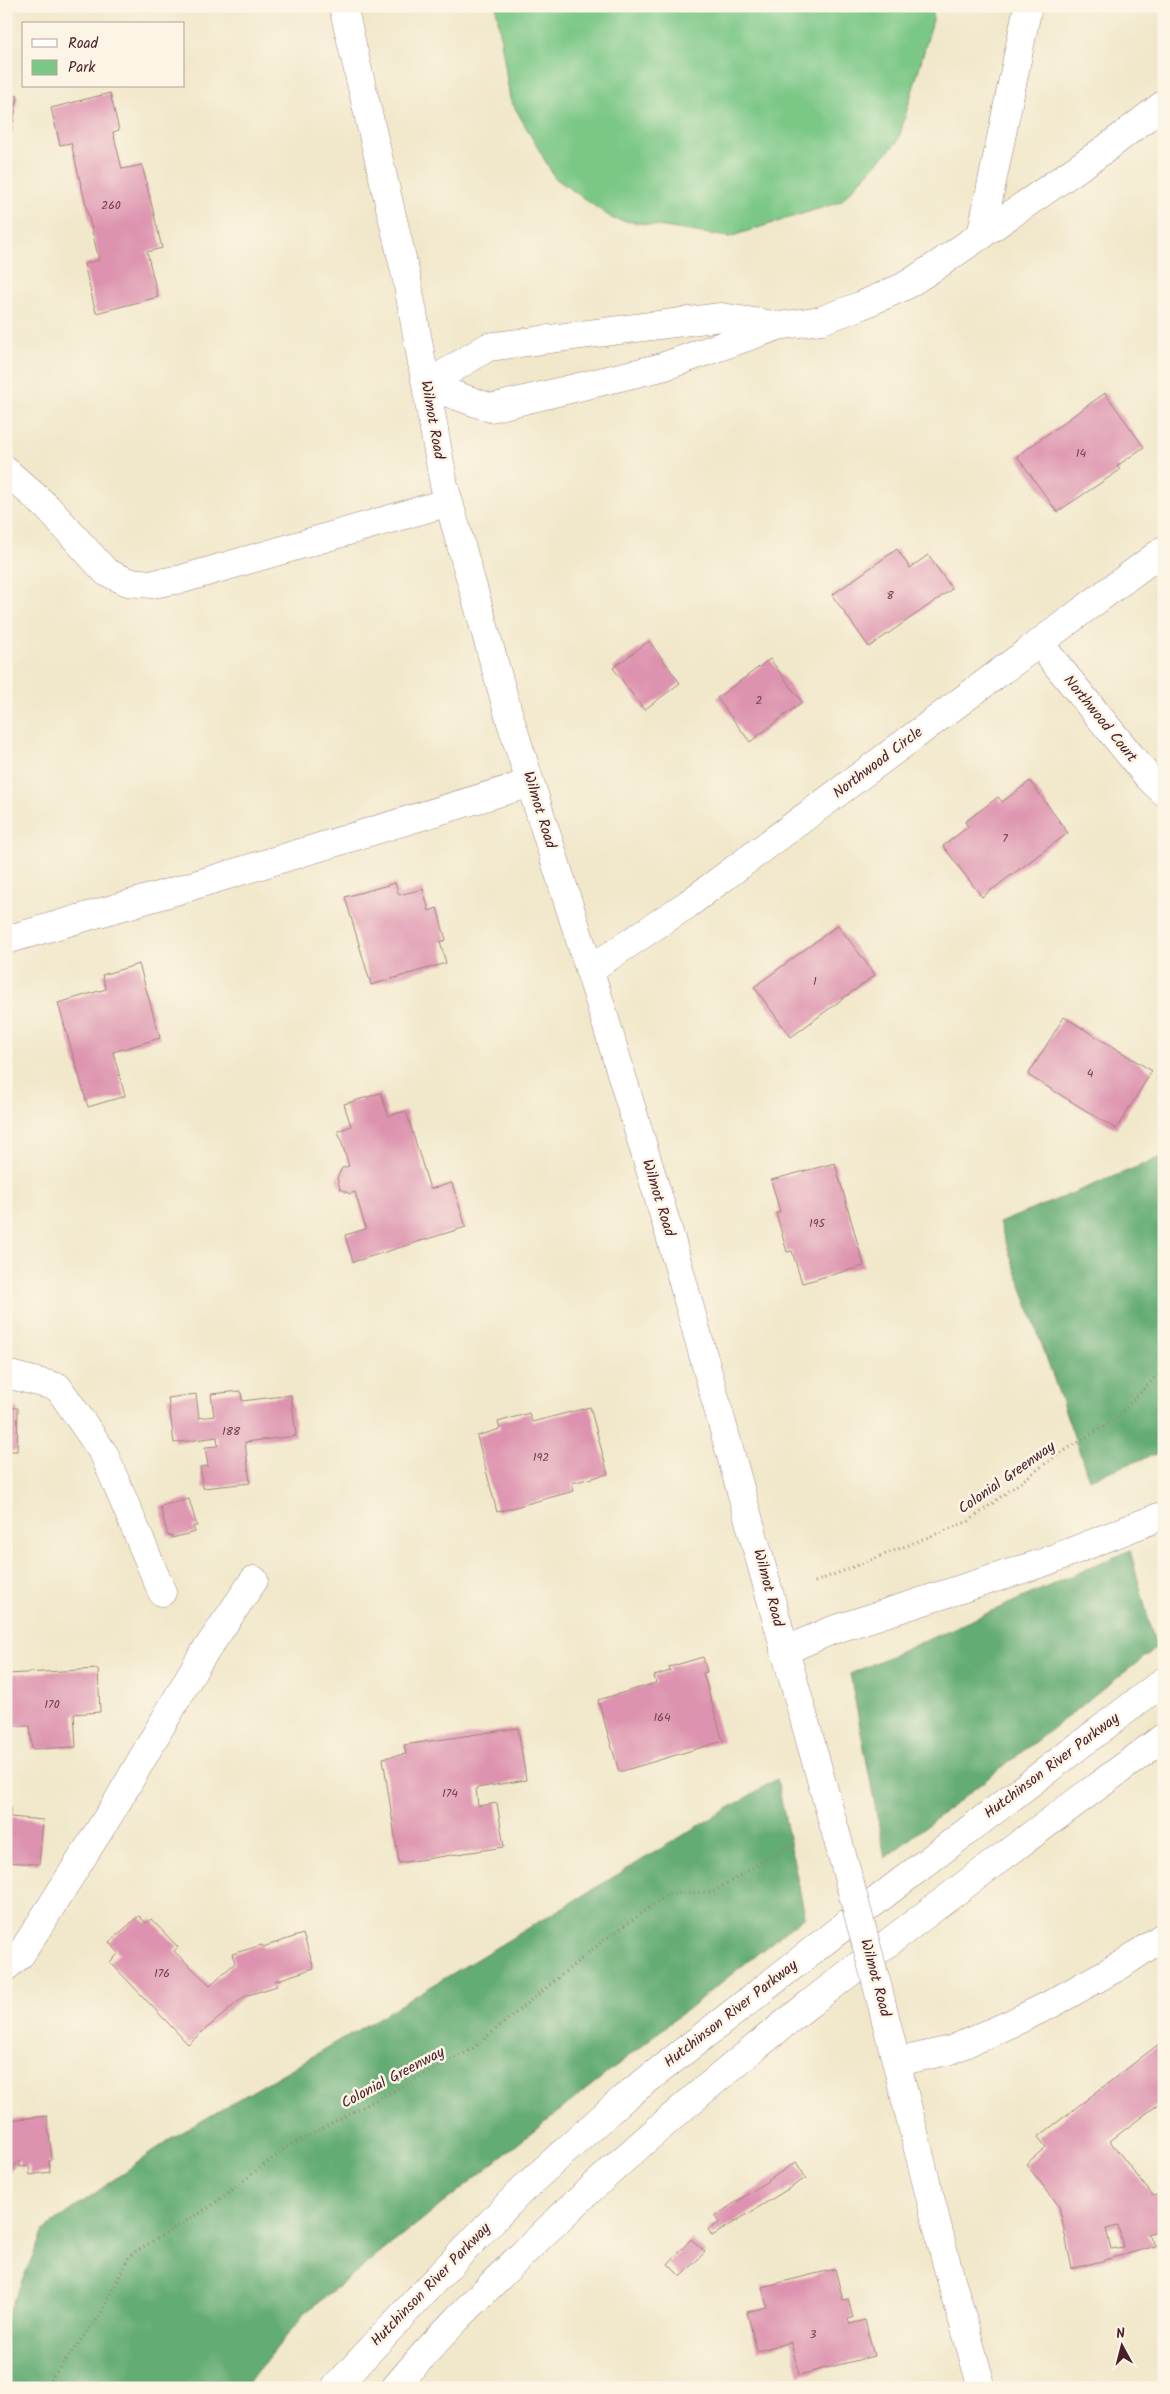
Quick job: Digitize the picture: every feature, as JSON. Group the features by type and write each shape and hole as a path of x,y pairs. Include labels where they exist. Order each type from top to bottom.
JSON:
{"main road":[{"name":"Wilmot Road","path":"343,6 407,280 449,502 530,783 589,970 672,1246 850,1884 948,2265 982,2388"},
{"path":"982,236 1028,6"},
{"path":"426,385 491,408 662,367 778,326 822,320 860,306 905,286 982,236 1104,150 1164,104"},
{"path":"426,385 488,347 721,317 778,326"},
{"path":"6,471 47,507 106,572 128,582 152,584 182,579 449,502"},
{"name":"Northwood Circle","path":"589,970 688,904 1164,550"},
{"name":"Northwood Court","path":"1039,643 1148,777 1164,792"},
{"path":"6,940 175,891 530,783"},
{"path":"6,1374 58,1387 104,1454 162,1592"},
{"path":"784,1651 830,1631 1045,1562 1164,1515"},
{"path":"6,1967 21,1954 32,1938 116,1804 198,1662 254,1580"},
{"name":"Hutchinson River Parkway","path":"335,2388 434,2280 524,2189 624,2098 902,1881 1164,1682"},
{"path":"395,2388 490,2286 587,2191 686,2104 908,1929 1164,1737"},
{"path":"897,2062 951,2050 1010,2024 1051,2004 1121,1965 1164,1936"}],"path":[{"name":"Colonial Greenway","path":"815,1582 969,1521 1053,1458 1114,1420 1164,1368"},
{"name":"Colonial Greenway","path":"44,2388 100,2315 130,2255 212,2206 287,2147 472,2048 598,1944 668,1894 714,1892 795,1842"}],"green space":[{"path":"496,6 931,6 933,20 898,141 840,202 729,237 613,219 555,178 510,99"},
{"path":"1164,1156 1164,1451 1089,1479 999,1223"},
{"path":"1130,1550 1156,1648 885,1858 850,1674"},
{"path":"777,1779 805,1916 306,2312 244,2388 6,2388 6,2318 44,2230 169,2140 385,2014"}],"building":[{"path":"6,93 18,96 9,143 6,143"},
{"path":"110,93 119,130 113,132 122,169 142,165 162,248 147,252 158,297 96,313 84,264 99,260 71,143 60,145 51,108"},
{"path":"1105,393 1144,447 1117,466 1120,470 1057,512 1017,456"},
{"path":"897,549 910,568 928,555 952,589 869,647 832,595"},
{"path":"649,641 680,683 644,710 613,668"},
{"path":"770,659 802,702 750,742 717,698"},
{"path":"1030,781 1068,833 982,897 943,846 968,827 965,822 998,797 1002,802"},
{"path":"395,883 399,895 423,889 429,911 437,908 446,940 440,942 446,963 371,985 345,897"},
{"path":"838,925 875,975 791,1037 754,987"},
{"path":"139,964 160,1038 113,1052 125,1096 88,1107 58,1003 106,989 102,975"},
{"path":"1064,1017 1152,1071 1116,1129 1028,1075"},
{"path":"381,1093 388,1116 406,1111 430,1189 452,1183 466,1227 353,1262 345,1235 366,1229 355,1192 350,1194 340,1189 337,1178 342,1168 349,1166 338,1131 351,1126 344,1104"},
{"path":"835,1163 864,1266 802,1283 792,1251 787,1252 776,1213 780,1212 771,1180"},
{"path":"241,1391 242,1401 291,1395 296,1436 245,1442 250,1483 203,1488 200,1467 208,1466 205,1447 218,1446 217,1437 174,1443 168,1398 196,1394 199,1418 214,1416 211,1394"},
{"path":"590,1407 608,1474 572,1483 574,1491 497,1512 477,1436 500,1429 498,1422 529,1413 532,1422"},
{"path":"6,1408 18,1408 17,1451 6,1451"},
{"path":"189,1499 197,1526 193,1526 195,1532 172,1538 172,1535 168,1536 160,1506"},
{"path":"703,1657 707,1672 703,1673 723,1741 619,1772 598,1700 656,1683 654,1676 670,1671 669,1667"},
{"path":"98,1669 100,1712 74,1714 76,1747 32,1749 30,1726 10,1726 7,1674"},
{"path":"518,1728 526,1780 476,1788 478,1806 497,1803 504,1847 399,1863 383,1758 406,1754 404,1745"},
{"path":"6,1806 11,1806 10,1817 43,1820 39,1864 6,1862"},
{"path":"139,1916 146,1923 151,1919 178,1947 174,1951 210,1985 235,1963 232,1954 262,1945 263,1947 303,1934 314,1968 275,1981 277,1986 245,1996 188,2044 110,1962 119,1953 109,1942"},
{"path":"1164,2040 1164,2100 1110,2141 1153,2196 1164,2193 1164,2229 1147,2234 1156,2246 1072,2269 1059,2206 1026,2164 1046,2147 1038,2137","holes":["1118,2226 1123,2247 1111,2249 1106,2229"]},
{"path":"7,2103 9,2120 47,2116 52,2160 49,2161 50,2172 30,2175 29,2166 20,2167 19,2160 6,2175"},
{"path":"796,2162 806,2178 712,2236 708,2229 719,2223 715,2216"},
{"path":"691,2239 705,2252 681,2277 668,2264"},
{"path":"835,2269 843,2300 848,2299 853,2318 848,2319 850,2324 865,2320 874,2356 799,2375 791,2342 757,2351 747,2312 767,2307 762,2287"}]}
